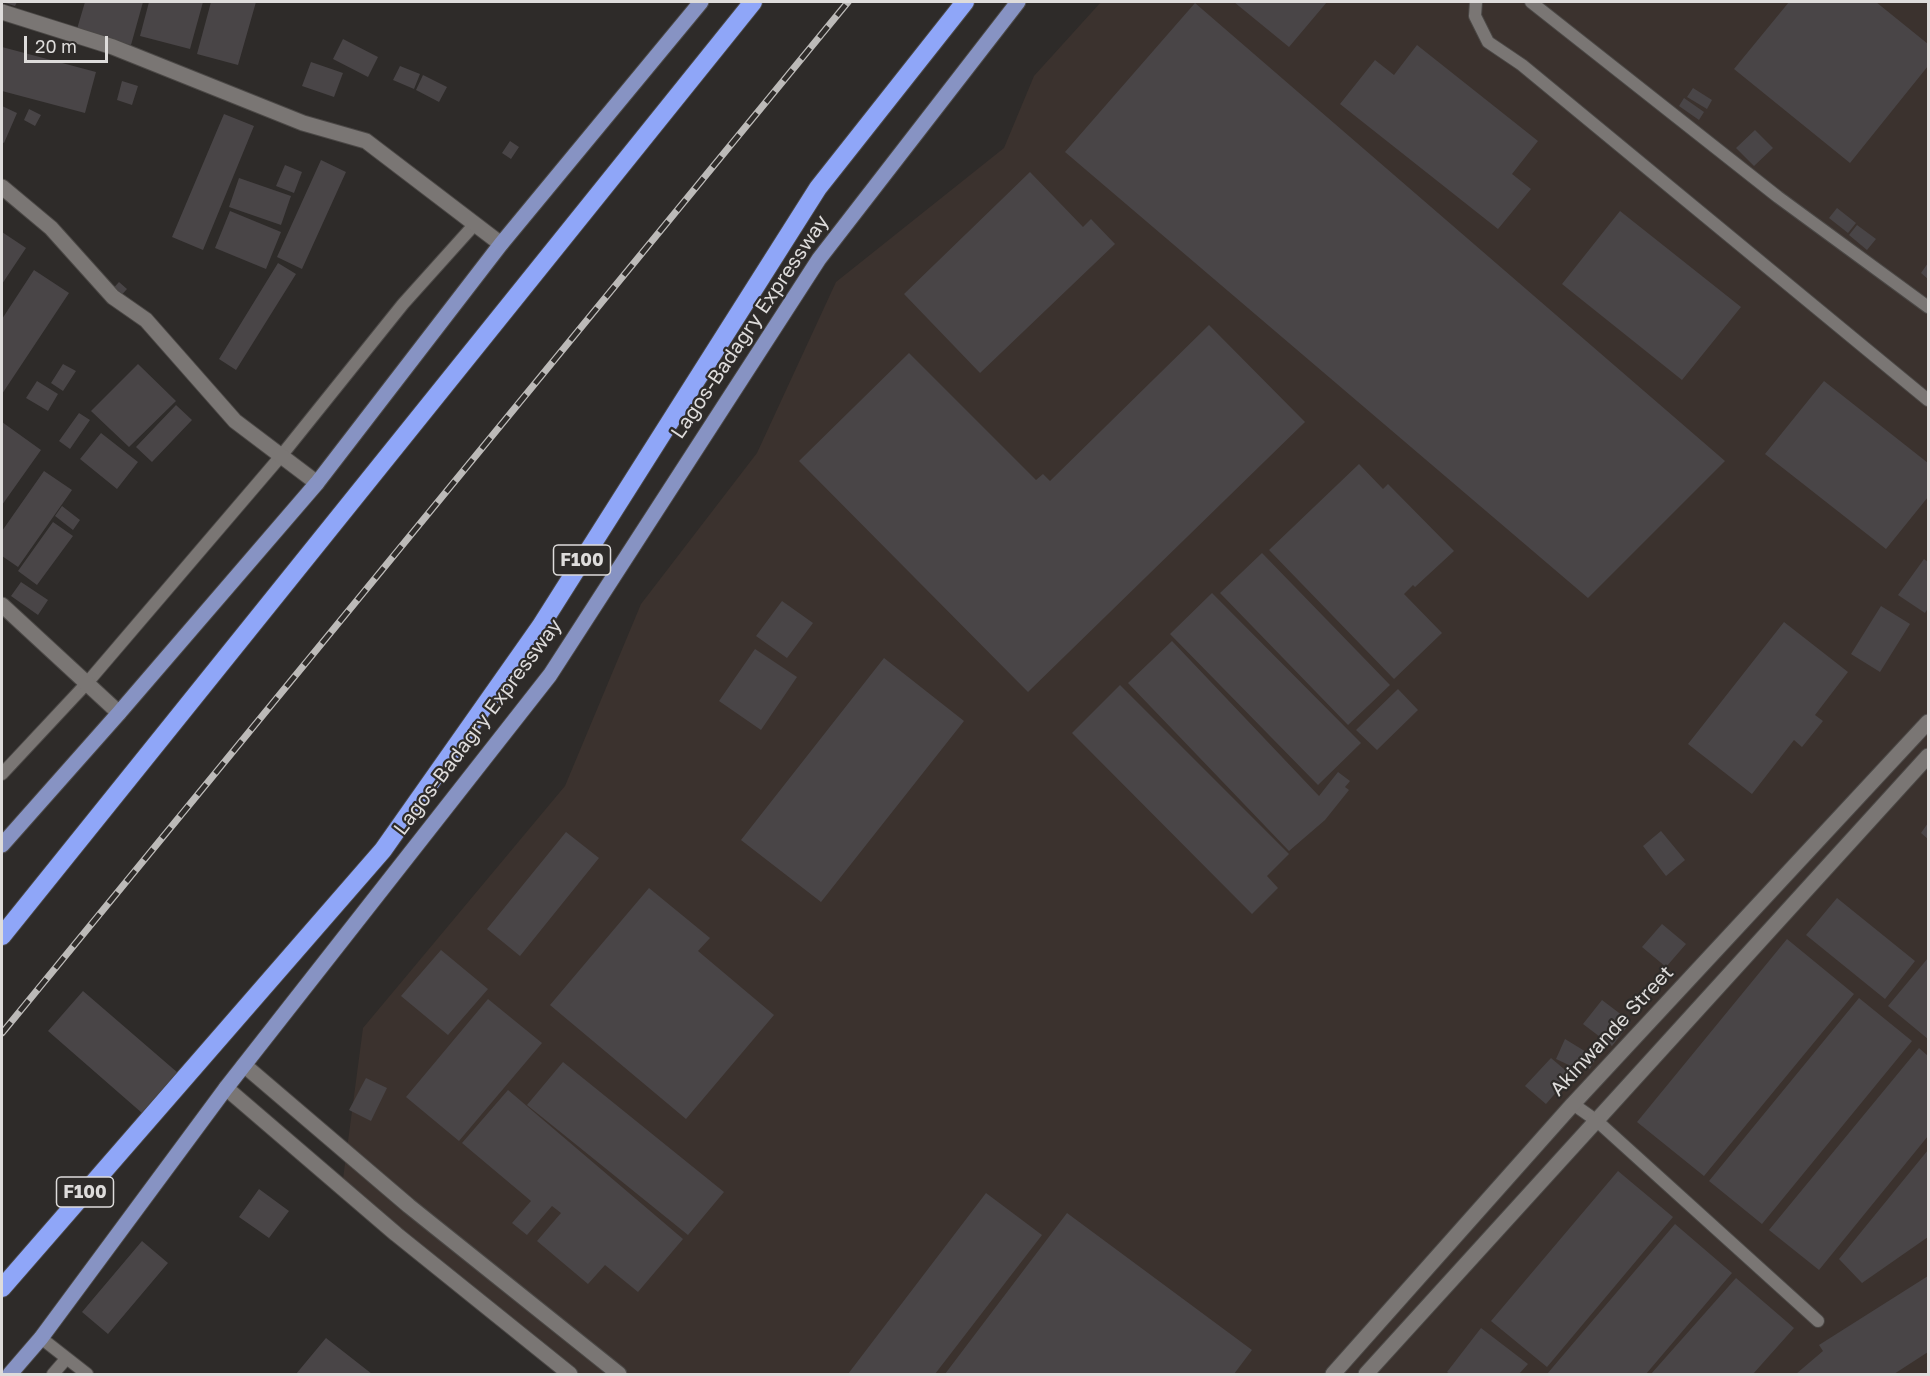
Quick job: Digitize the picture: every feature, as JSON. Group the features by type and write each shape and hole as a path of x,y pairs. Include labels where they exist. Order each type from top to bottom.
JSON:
{"highway":[{"path":"2,936 753,2"},
{"name":"Lagos-Badagry Expressway","path":"2,1288 383,850 540,627 818,188 965,2"}],"main road":[{"path":"2,844 120,713 317,483 501,244 701,2"},
{"name":"Lagos-Badagry Expressway","path":"10,1374 41,1338 226,1088 550,675 819,259 1018,2"}],"street":[{"path":"2,12 113,47 303,123 366,141 501,244"},
{"path":"2,187 51,228 113,297 146,320 235,421 317,483"},
{"path":"2,605 120,713"},
{"name":"Akinwande Street","path":"1333,1374 1573,1104 1929,722"},
{"path":"1366,1374 1929,756"},
{"path":"244,1065 409,1206 619,1374"},
{"path":"226,1088 396,1234 570,1374"}],"lane":[{"path":"1476,2 1475,16 1488,42 1531,73 1929,400"},
{"path":"1531,2 1778,197 1929,307"},
{"path":"2,774 87,683 281,456 403,304 474,225"},
{"path":"1573,1104 1597,1121 1818,1321"},
{"path":"41,1338 87,1374"},
{"path":"53,1374 66,1359"}],"shaded area":[{"path":"1101,2 1928,2 1928,1374 560,1374 343,1179 363,1028 565,786 641,604 757,453 836,282 1004,148 1034,76"}],"building":[{"path":"2,2 17,2 15,6"},
{"path":"85,2 143,2 131,45 77,29"},
{"path":"149,2 203,2 190,49 140,36"},
{"path":"211,2 256,2 238,65 197,54"},
{"path":"1234,2 1327,2 1289,47"},
{"path":"1789,2 1876,2 1928,44 1928,66 1850,163 1734,69"},
{"path":"1195,3 1725,461 1588,598 1065,152"},
{"path":"343,39 378,57 368,77 333,59"},
{"path":"1417,45 1538,141 1512,174 1531,189 1498,229 1340,104 1375,60 1394,75"},
{"path":"2,47 96,72 85,113 2,91"},
{"path":"311,62 343,73 334,97 302,86"},
{"path":"400,66 420,74 414,89 393,80"},
{"path":"423,75 447,87 439,102 416,90"},
{"path":"122,81 138,86 132,105 117,100"},
{"path":"1693,88 1712,100 1707,109 1687,97"},
{"path":"1684,98 1704,112 1699,120 1679,106"},
{"path":"2,106 17,113 4,143 2,142"},
{"path":"29,109 41,115 35,126 24,120"},
{"path":"224,114 254,126 203,250 172,237"},
{"path":"1755,130 1773,148 1754,166 1736,148"},
{"path":"510,141 519,147 511,159 502,153"},
{"path":"321,160 346,172 302,269 277,257"},
{"path":"285,165 302,172 294,193 276,186"},
{"path":"1030,172 1083,227 1091,219 1115,244 980,373 904,294"},
{"path":"239,178 291,196 281,225 229,207"},
{"path":"1837,208 1856,223 1848,233 1829,218"},
{"path":"230,211 281,232 266,269 215,248"},
{"path":"1620,211 1741,307 1682,380 1562,284"},
{"path":"1857,225 1876,239 1867,250 1849,235"},
{"path":"2,232 26,248 2,284"},
{"path":"278,263 296,274 236,370 219,359"},
{"path":"1928,263 1928,279 1921,273"},
{"path":"34,270 69,293 2,394 2,319"},
{"path":"119,282 127,289 117,300 109,293"},
{"path":"1209,325 1305,422 1028,692 799,461 909,353 1036,480 1043,474 1050,481"},
{"path":"63,364 76,371 63,391 51,383"},
{"path":"138,364 176,401 129,447 91,411"},
{"path":"37,381 58,394 48,411 26,398"},
{"path":"1824,381 1928,463 1928,497 1886,549 1765,454"},
{"path":"176,405 192,420 152,462 136,447"},
{"path":"79,413 90,420 70,449 59,441"},
{"path":"2,422 41,450 2,505"},
{"path":"101,433 138,462 117,489 80,459"},
{"path":"1359,464 1383,489 1388,484 1454,551 1415,587 1413,585 1404,594 1442,633 1394,679 1269,550"},
{"path":"44,471 72,490 18,567 2,556 2,531"},
{"path":"62,506 80,520 73,530 55,516"},
{"path":"53,522 73,536 37,585 18,571"},
{"path":"1262,553 1390,685 1348,725 1220,593"},
{"path":"1924,559 1928,562 1928,608 1925,613 1898,595"},
{"path":"21,582 48,600 38,615 11,596"},
{"path":"1212,593 1361,743 1318,785 1170,634"},
{"path":"782,601 813,623 787,658 756,636"},
{"path":"1881,606 1910,624 1880,672 1851,654"},
{"path":"1784,622 1848,672 1815,715 1823,721 1802,747 1794,740 1752,794 1688,744"},
{"path":"1172,641 1319,796 1338,772 1350,781 1345,787 1349,790 1325,820 1289,851 1128,683"},
{"path":"755,649 797,677 761,730 719,701"},
{"path":"884,658 964,721 821,902 741,840"},
{"path":"1120,685 1289,854 1267,876 1278,888 1252,914 1072,733"},
{"path":"1398,689 1418,710 1377,750 1356,730"},
{"path":"1928,823 1928,839 1921,833"},
{"path":"1661,831 1685,860 1666,876 1643,846"},
{"path":"566,832 599,858 520,956 487,929"},
{"path":"649,888 710,938 698,951 774,1015 686,1119 550,1005"},
{"path":"1837,898 1915,961 1885,999 1806,935"},
{"path":"1662,924 1686,944 1666,967 1642,947"},
{"path":"1787,939 1854,994 1704,1176 1637,1122"},
{"path":"441,950 488,989 448,1035 401,996"},
{"path":"1928,958 1928,1039 1888,1006"},
{"path":"83,991 185,1079 150,1120 48,1031"},
{"path":"1859,998 1912,1041 1762,1224 1709,1181"},
{"path":"488,999 542,1043 459,1141 406,1097"},
{"path":"1602,1000 1631,1022 1612,1046 1583,1024"},
{"path":"1565,1039 1596,1058 1590,1069 1575,1062 1573,1067 1556,1059"},
{"path":"1919,1048 1928,1056 1928,1136 1819,1270 1769,1230"},
{"path":"1551,1058 1571,1075 1546,1104 1525,1086"},
{"path":"563,1062 724,1192 688,1235 527,1105"},
{"path":"366,1078 387,1088 371,1121 349,1110"},
{"path":"508,1090 683,1239 638,1292 605,1265 588,1284 537,1241 561,1213 552,1206 527,1235 512,1223 531,1201 462,1143"},
{"path":"1928,1150 1928,1237 1862,1283 1839,1259"},
{"path":"1618,1171 1673,1217 1547,1367 1491,1321"},
{"path":"259,1189 289,1211 269,1238 239,1217"},
{"path":"986,1193 1042,1235 935,1374 848,1374"},
{"path":"1067,1213 1252,1350 1234,1374 945,1374"},
{"path":"1675,1224 1732,1273 1646,1374 1547,1374"},
{"path":"142,1241 168,1263 108,1334 82,1312"},
{"path":"1928,1276 1928,1352 1894,1374 1796,1374 1823,1351 1819,1345"},
{"path":"1736,1278 1794,1328 1753,1374 1651,1374"},
{"path":"1481,1328 1528,1364 1519,1374 1450,1374 1447,1372"},
{"path":"326,1338 372,1374 296,1374"}],"railway":[{"path":"2,1033 848,2"}]}
